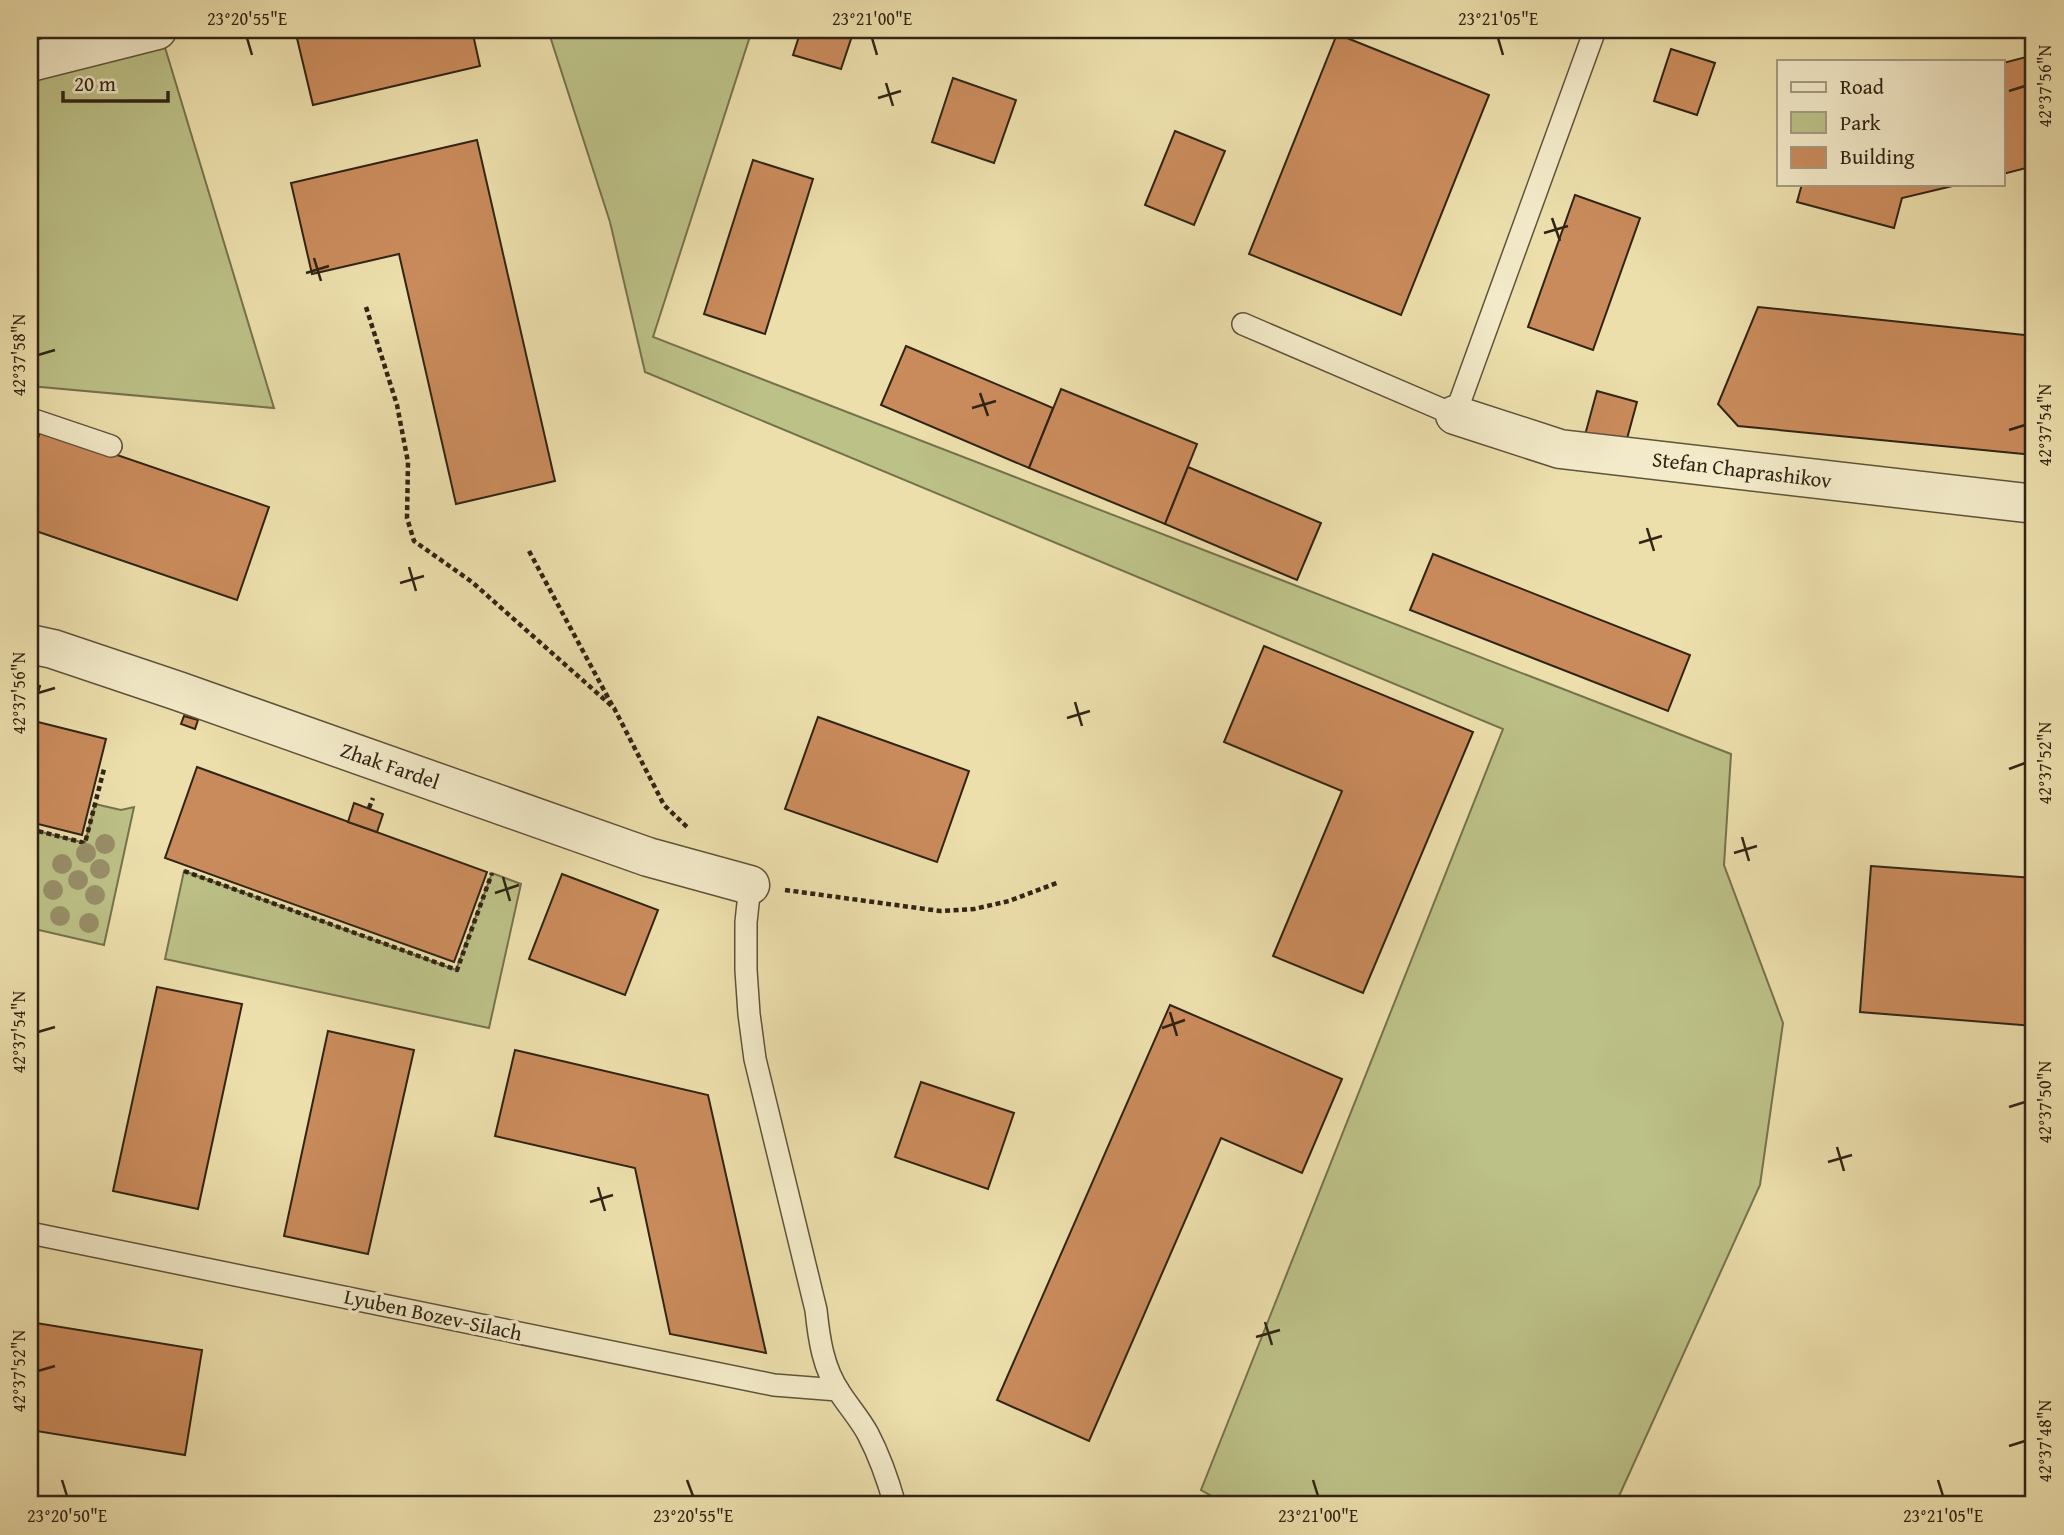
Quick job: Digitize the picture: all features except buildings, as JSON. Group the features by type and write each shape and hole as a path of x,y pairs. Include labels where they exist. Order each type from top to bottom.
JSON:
{"street":[{"path":"30,62 157,30"},
{"name":"Stefan Chaprashikov","path":"1455,415 1560,449 2034,504"},
{"name":"Zhak Fardel","path":"30,644 54,649 190,695 648,857 750,885"}],"lane":[{"path":"1243,324 1455,415 1595,30"},
{"path":"30,422 37,421 111,446"},
{"path":"750,885 746,922 746,970 755,1059 816,1310 819,1341 838,1390 867,1431 884,1467 895,1505"},
{"name":"Lyuben Bozev-Silach","path":"30,1233 760,1382 838,1390"}],"path":[{"path":"366,307 397,405 408,462 407,518 414,541 472,582 614,708"},
{"path":"529,551 664,806 692,832"},
{"path":"30,829 85,843 104,769"},
{"path":"184,872 457,970 492,873"},
{"path":"750,885 940,911 974,909 1009,901 1057,883"}],"green space":[{"path":"30,30 163,30 160,31 274,408 30,386"},
{"path":"548,30 752,30 653,337 1731,754 1724,865 1783,1023 1760,1185 1615,1505 1228,1505 1201,1490 1503,729 645,372 610,222"},
{"path":"95,804 121,810 134,807 104,945 30,928 30,829 85,843"},
{"path":"184,871 456,970 492,873 521,884 489,1028 165,959"}]}
